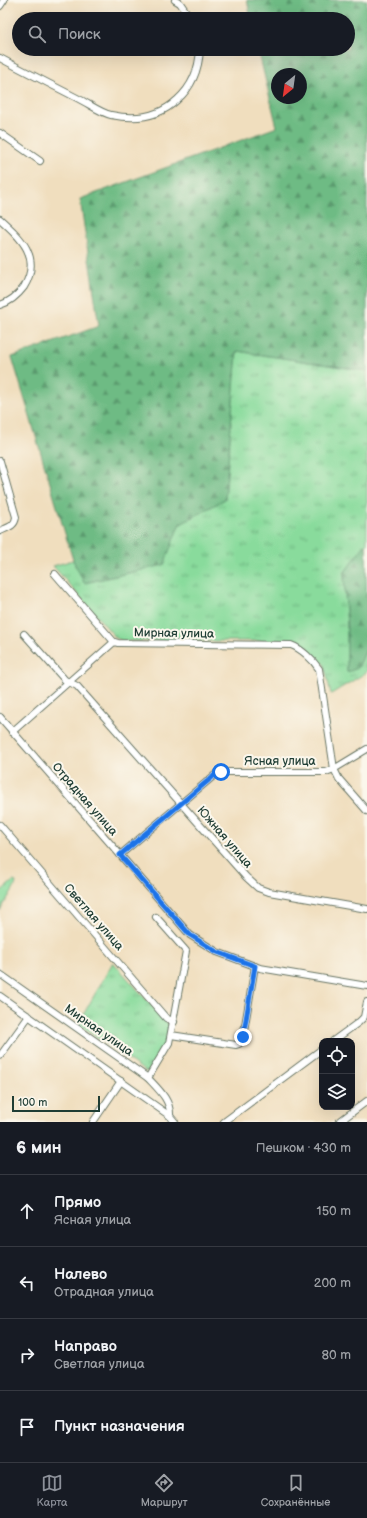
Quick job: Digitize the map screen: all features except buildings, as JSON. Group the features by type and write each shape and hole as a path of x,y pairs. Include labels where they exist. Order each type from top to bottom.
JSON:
{"street":[{"path":"0,6 4,0"},
{"path":"175,0 180,3 186,12"},
{"path":"0,58 110,115 130,118 149,116 169,108 193,81 199,56"},
{"path":"0,133 40,161"},
{"path":"0,219 16,233 25,244 29,254 31,271 28,280 15,297 0,305"},
{"path":"0,462 16,516 15,522 12,526 0,531"},
{"path":"12,732 114,642 55,574"},
{"name":"Южная улица","path":"24,634 65,680 77,686 258,888 269,892 367,909"},
{"name":"Мирная улица","path":"114,642 291,645 300,650 316,664 319,669 334,768"},
{"name":"Отрадная улица","path":"1,719 190,935 217,952 255,966 367,986"},
{"name":"Ясная улица","path":"120,855 216,774 221,772 320,773 334,768 367,749"},
{"path":"334,768 339,779 367,811"},
{"name":"Светлая улица","path":"0,825 166,1018 174,1022"},
{"path":"148,1078 169,1043 186,950 156,917"},
{"path":"171,1035 236,1045 239,1044 243,1037 255,966"},
{"name":"Мирная улица","path":"0,974 148,1078 165,1096 170,1111 170,1116"},
{"name":"Мирная улица","path":"0,996 170,1116 174,1122"},
{"path":"338,1038 364,1017 367,1002"},
{"path":"0,1056 28,1016"},
{"path":"224,1122 319,1052"},
{"path":"93,1122 121,1082"},
{"path":"340,1122 367,1101"}],"green space":[{"path":"247,0 367,0 367,371 237,351 225,499 179,525 164,565 84,583 73,560 12,357 99,326 80,199 277,127 271,104 307,104 307,68 271,68 271,102 260,56 355,56 355,12 250,12"},
{"path":"237,351 367,371 367,544 344,573 347,628 347,672 358,668 367,647 367,672 331,694 324,664 295,641 123,641 116,638 53,566 73,560 85,583 163,565 179,525 225,499"},
{"path":"366,543 367,647 358,668 347,672 347,628 344,573"},
{"path":"13,881 16,882 15,886 0,911 0,892"},
{"path":"113,962 169,1025 167,1040 149,1071 146,1072 78,1024"}],"route":[{"path":"221,772 216,774 120,855 190,935 217,952 255,966 243,1037"}]}
